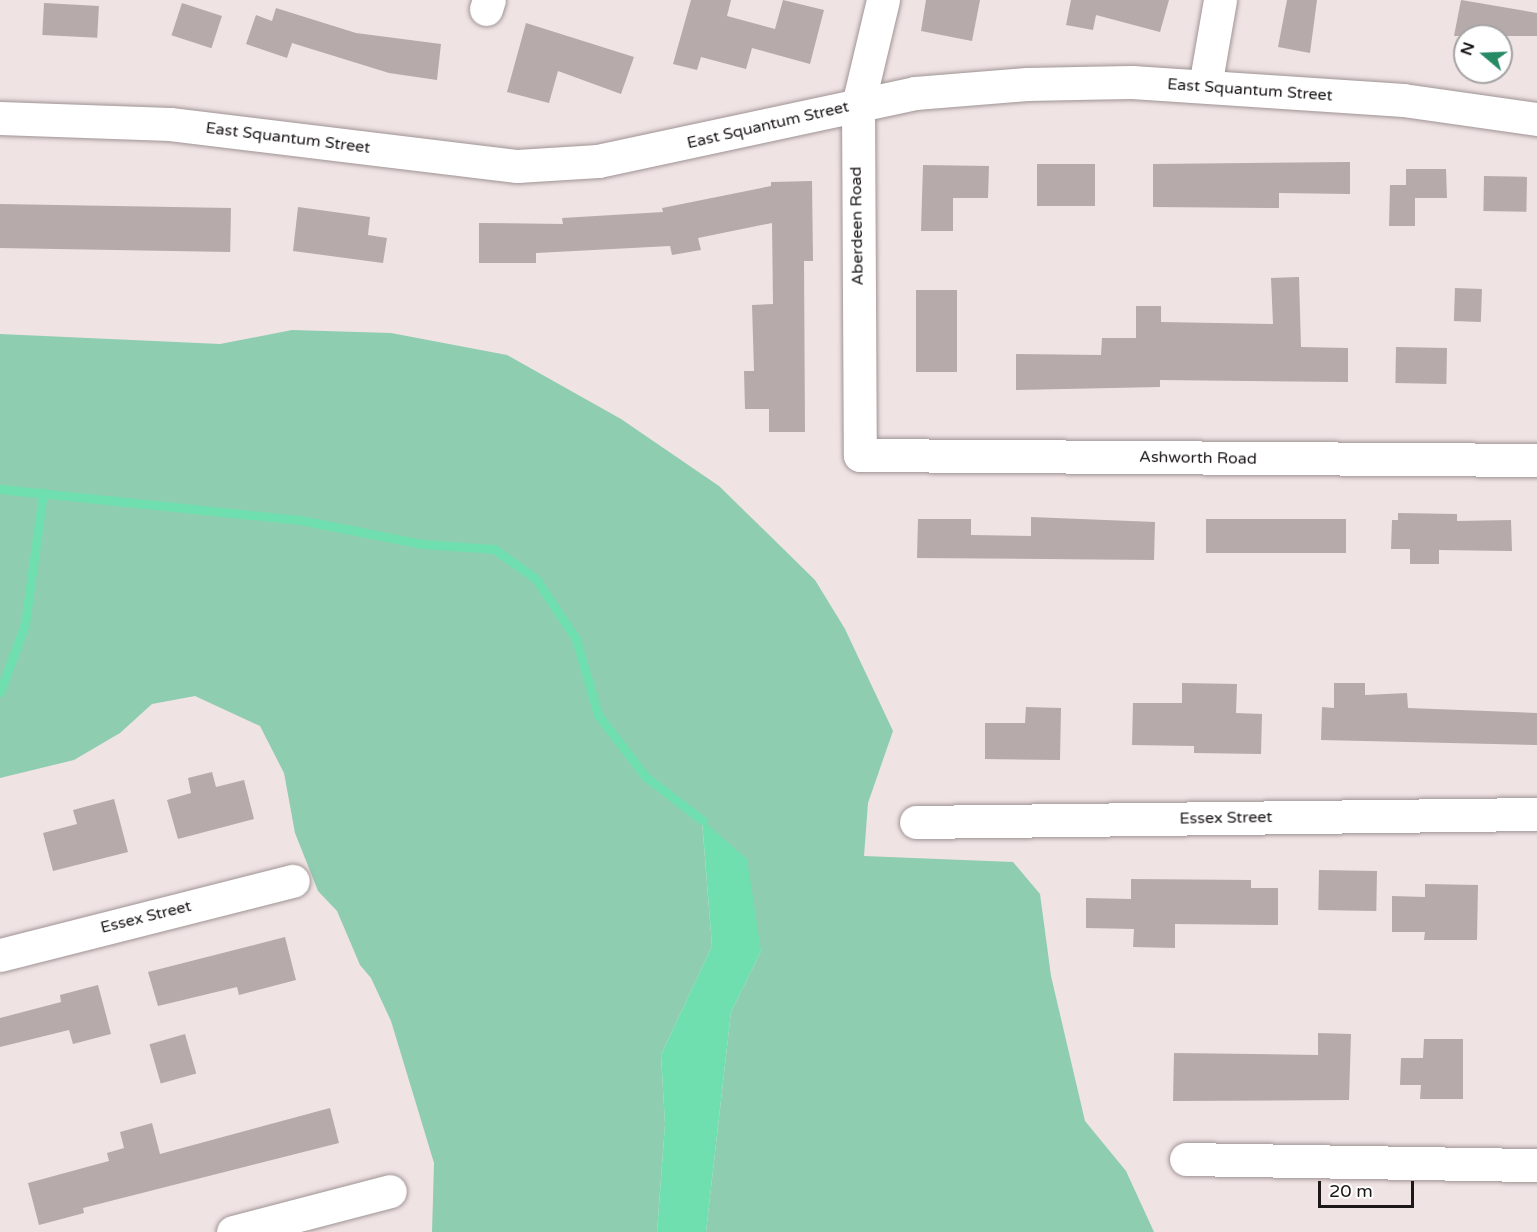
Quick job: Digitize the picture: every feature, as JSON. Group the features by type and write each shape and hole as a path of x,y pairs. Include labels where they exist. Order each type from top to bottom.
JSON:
{"street":[{"name":"Aberdeen Road","path":"860,455 858,105 883,0"},
{"path":"1205,86 1220,0"},
{"name":"East Squantum Street","path":"0,118 170,124 517,166 550,166 736,134 858,105 971,86 1132,82 1205,86 1402,100 1537,119"},
{"name":"Ashworth Road","path":"860,455 1537,460"},
{"name":"Essex Street","path":"916,822 1537,814"},
{"name":"Essex Street","path":"0,955 293,881"},
{"path":"1186,1159 1537,1165"},
{"path":"232,1232 390,1191"}],"shaded area":[{"path":"292,330 391,333 507,355 621,419 719,486 815,580 845,629 893,731 868,803 864,856 1013,862 1040,894 1051,976 1085,1121 1126,1171 1154,1232 706,1232 731,1012 761,951 702,821 712,946 661,1055 665,1124 657,1232 432,1232 434,1163 391,1021 371,978 360,965 337,911 318,891 295,833 284,773 260,726 195,696 152,704 120,733 74,760 0,778 0,334 220,344"},
{"path":"702,820 747,859 761,951 731,1012 706,1232 657,1232 665,1124 661,1055 712,946"}],"building":[{"path":"691,0 731,0 727,16 775,29 783,0 824,10 810,64 752,48 746,69 701,57 697,70 673,64"},
{"path":"926,0 980,0 972,41 921,31"},
{"path":"1071,0 1169,0 1160,32 1096,15 1093,30 1066,25"},
{"path":"1287,0 1317,0 1310,53 1278,47"},
{"path":"1461,0 1537,13 1537,36 1513,36 1513,24 1456,24"},
{"path":"44,3 99,6 97,38 42,35"},
{"path":"182,3 222,16 211,48 171,35"},
{"path":"276,8 356,33 441,44 437,80 389,73 292,43 287,58 246,44 256,15 272,21"},
{"path":"526,23 634,57 621,94 558,71 549,103 507,92"},
{"path":"1350,162 1350,194 1279,193 1279,208 1153,207 1153,164"},
{"path":"1037,164 1095,164 1095,206 1037,206"},
{"path":"923,165 989,166 988,198 953,198 953,231 921,231"},
{"path":"1406,169 1446,169 1447,198 1415,198 1415,226 1389,226 1390,185 1406,185"},
{"path":"1484,176 1527,177 1526,212 1483,211"},
{"path":"812,181 813,261 804,261 805,432 769,432 769,409 745,409 744,371 754,371 752,305 773,304 772,223 698,238 701,250 672,255 670,246 536,253 536,263 479,263 479,223 563,224 562,218 663,212 662,208 771,186 771,182"},
{"path":"0,204 231,208 230,252 0,248"},
{"path":"298,207 370,217 368,235 387,238 383,263 293,251"},
{"path":"1299,277 1301,347 1348,348 1348,382 1160,380 1160,387 1016,390 1016,354 1101,355 1102,338 1136,338 1136,306 1161,306 1161,322 1273,324 1271,278"},
{"path":"1455,288 1482,289 1481,322 1454,321"},
{"path":"916,290 957,290 957,372 916,372"},
{"path":"1396,347 1447,348 1446,384 1395,383"},
{"path":"1398,513 1457,514 1457,521 1511,520 1512,551 1439,550 1439,564 1410,564 1410,549 1391,549 1392,520 1398,520"},
{"path":"1031,517 1155,522 1154,560 917,558 918,519 971,519 971,535 1031,536"},
{"path":"1206,519 1346,519 1346,553 1206,553"},
{"path":"1182,683 1237,684 1236,713 1262,714 1261,754 1194,753 1194,746 1132,745 1133,703 1182,703"},
{"path":"1334,683 1365,683 1365,695 1407,693 1408,708 1537,713 1537,745 1321,740 1322,707 1334,708"},
{"path":"1026,707 1061,708 1060,760 985,759 985,723 1025,723"},
{"path":"212,772 216,787 244,780 254,819 178,839 167,800 191,793 188,778"},
{"path":"114,799 128,852 53,871 43,833 77,824 73,810"},
{"path":"1319,870 1377,871 1376,911 1318,910"},
{"path":"1131,879 1251,880 1251,888 1278,888 1278,925 1175,924 1175,948 1133,947 1134,929 1086,928 1086,898 1131,899"},
{"path":"1425,884 1478,885 1477,940 1424,940 1425,932 1392,932 1392,896 1425,897"},
{"path":"285,937 296,980 239,995 237,987 158,1006 148,972"},
{"path":"98,985 111,1034 73,1044 69,1030 0,1047 0,1018 61,1002 60,995"},
{"path":"1318,1033 1351,1034 1349,1100 1173,1101 1174,1053 1318,1055"},
{"path":"185,1034 196,1073 161,1084 149,1044"},
{"path":"1424,1039 1463,1039 1463,1099 1420,1099 1421,1085 1400,1085 1401,1058 1423,1058"},
{"path":"330,1108 339,1143 83,1208 84,1213 39,1225 28,1183 109,1161 107,1153 124,1148 120,1132 152,1123 160,1154"}],"waterway":[{"path":"0,489 300,520 422,544 494,549 536,579 576,639 598,715 646,777 702,820"},
{"path":"0,692 25,624 43,492"}]}
